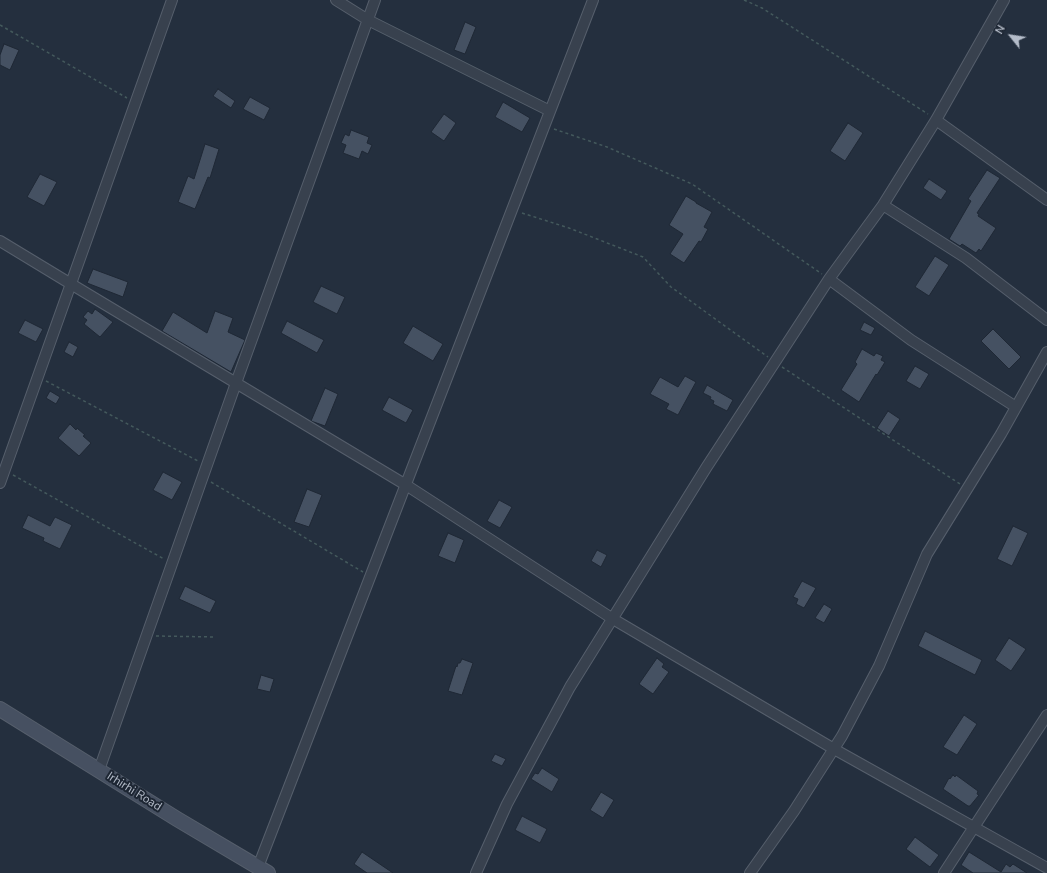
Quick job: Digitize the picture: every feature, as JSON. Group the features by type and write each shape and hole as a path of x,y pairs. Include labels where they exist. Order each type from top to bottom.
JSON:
{"street":[{"path":"0,482 172,0"},
{"path":"336,0 368,20 550,111"},
{"path":"99,770 236,383 375,0"},
{"path":"263,870 371,576 593,0"},
{"path":"476,873 507,804 570,688 706,468 829,279 883,205 936,120 1004,0"},
{"path":"936,120 1047,200"},
{"path":"883,205 966,258 1047,320"},
{"path":"0,241 406,485 613,619 834,749 1047,868"},
{"path":"829,279 911,340 1016,407"},
{"path":"750,873 794,810 842,736 879,666 928,554 1016,407 1047,352"},
{"name":"Irhirhi Road","path":"0,709 263,870"},
{"path":"944,873 1047,715"}],"path":[{"path":"744,0 762,8 936,120"},
{"path":"0,26 135,103"},
{"path":"545,125 607,147 692,184 829,279"},
{"path":"512,210 570,228 644,257 670,287 775,362 967,489"},
{"path":"38,377 207,466"},
{"path":"4,470 172,564"},
{"path":"203,477 371,576"},
{"path":"147,636 216,637"}],"building":[{"path":"465,22 476,27 465,54 454,50"},
{"path":"4,44 19,50 10,70 0,65 0,55"},
{"path":"218,89 235,101 231,108 213,96"},
{"path":"250,97 270,108 264,120 243,109"},
{"path":"503,102 530,118 522,132 495,117"},
{"path":"444,114 456,123 444,141 431,132"},
{"path":"848,123 863,133 845,161 830,151"},
{"path":"351,130 369,137 367,143 372,145 368,154 362,151 359,159 343,153 346,145 341,143 345,134 349,136"},
{"path":"205,144 219,149 210,178 208,177 195,209 178,202 188,176 194,179"},
{"path":"987,170 1000,178 977,213 979,214 978,216 996,228 981,251 979,249 976,253 962,244 960,246 949,239 971,201 968,199"},
{"path":"40,174 57,182 44,206 27,197"},
{"path":"929,179 947,191 941,200 923,188"},
{"path":"686,196 712,212 704,227 708,229 701,242 699,241 684,263 670,254 683,234 669,225"},
{"path":"935,256 949,265 929,296 915,287"},
{"path":"93,269 128,282 123,297 87,283"},
{"path":"321,286 345,297 337,314 313,302"},
{"path":"95,309 113,322 100,337 84,324 87,320 83,317 88,311 92,314"},
{"path":"215,311 233,318 228,332 245,340 231,372 162,331 173,312 207,333"},
{"path":"25,320 43,329 36,342 18,333"},
{"path":"287,321 324,340 317,353 281,333"},
{"path":"864,322 875,328 871,335 860,330"},
{"path":"413,326 443,344 433,361 403,343"},
{"path":"993,329 1021,357 1009,369 981,341"},
{"path":"69,342 78,347 73,357 64,352"},
{"path":"862,349 874,356 876,353 883,356 881,360 885,362 859,402 841,390 857,364 855,362"},
{"path":"915,366 929,374 920,389 906,381"},
{"path":"685,376 696,382 678,415 666,409 669,404 650,394 660,377 678,387"},
{"path":"707,385 733,400 727,411 713,404 714,401 710,399 711,397 703,393"},
{"path":"325,388 338,394 325,426 311,421"},
{"path":"50,391 60,397 56,404 46,398"},
{"path":"389,397 413,410 406,423 382,410"},
{"path":"888,411 900,419 889,436 877,428"},
{"path":"70,424 76,430 77,428 85,435 83,436 91,443 79,456 58,438"},
{"path":"163,472 182,482 172,500 153,490"},
{"path":"307,489 322,495 309,527 294,522"},
{"path":"499,500 512,507 500,528 487,521"},
{"path":"28,515 50,526 55,517 72,525 60,549 43,541 44,538 22,528"},
{"path":"1013,526 1028,533 1012,566 997,559"},
{"path":"448,533 464,540 455,563 438,556"},
{"path":"597,550 607,555 601,567 591,561"},
{"path":"802,581 816,588 804,608 796,604 798,599 793,597"},
{"path":"185,586 216,601 210,613 179,599"},
{"path":"824,604 832,609 824,623 815,618"},
{"path":"925,631 982,660 975,675 918,646"},
{"path":"1009,638 1026,649 1011,671 995,660"},
{"path":"657,658 664,664 662,667 669,672 653,694 639,684"},
{"path":"462,659 473,663 462,695 448,691 456,666 457,667 458,663 460,663"},
{"path":"261,675 274,679 270,692 257,689"},
{"path":"964,715 977,724 957,755 943,747"},
{"path":"495,754 506,759 502,766 491,761"},
{"path":"542,768 559,779 552,792 531,779 535,773 538,774"},
{"path":"953,775 955,777 956,775 978,791 977,794 979,795 970,806 943,789 949,778 950,779"},
{"path":"601,792 614,800 603,818 590,810"},
{"path":"522,816 547,829 540,843 515,830"},
{"path":"915,837 939,855 930,867 906,849"},
{"path":"362,852 393,873 367,873 354,864"},
{"path":"969,852 1001,872 1006,864 1010,867 1013,864 1027,873 973,873 961,865"}]}
